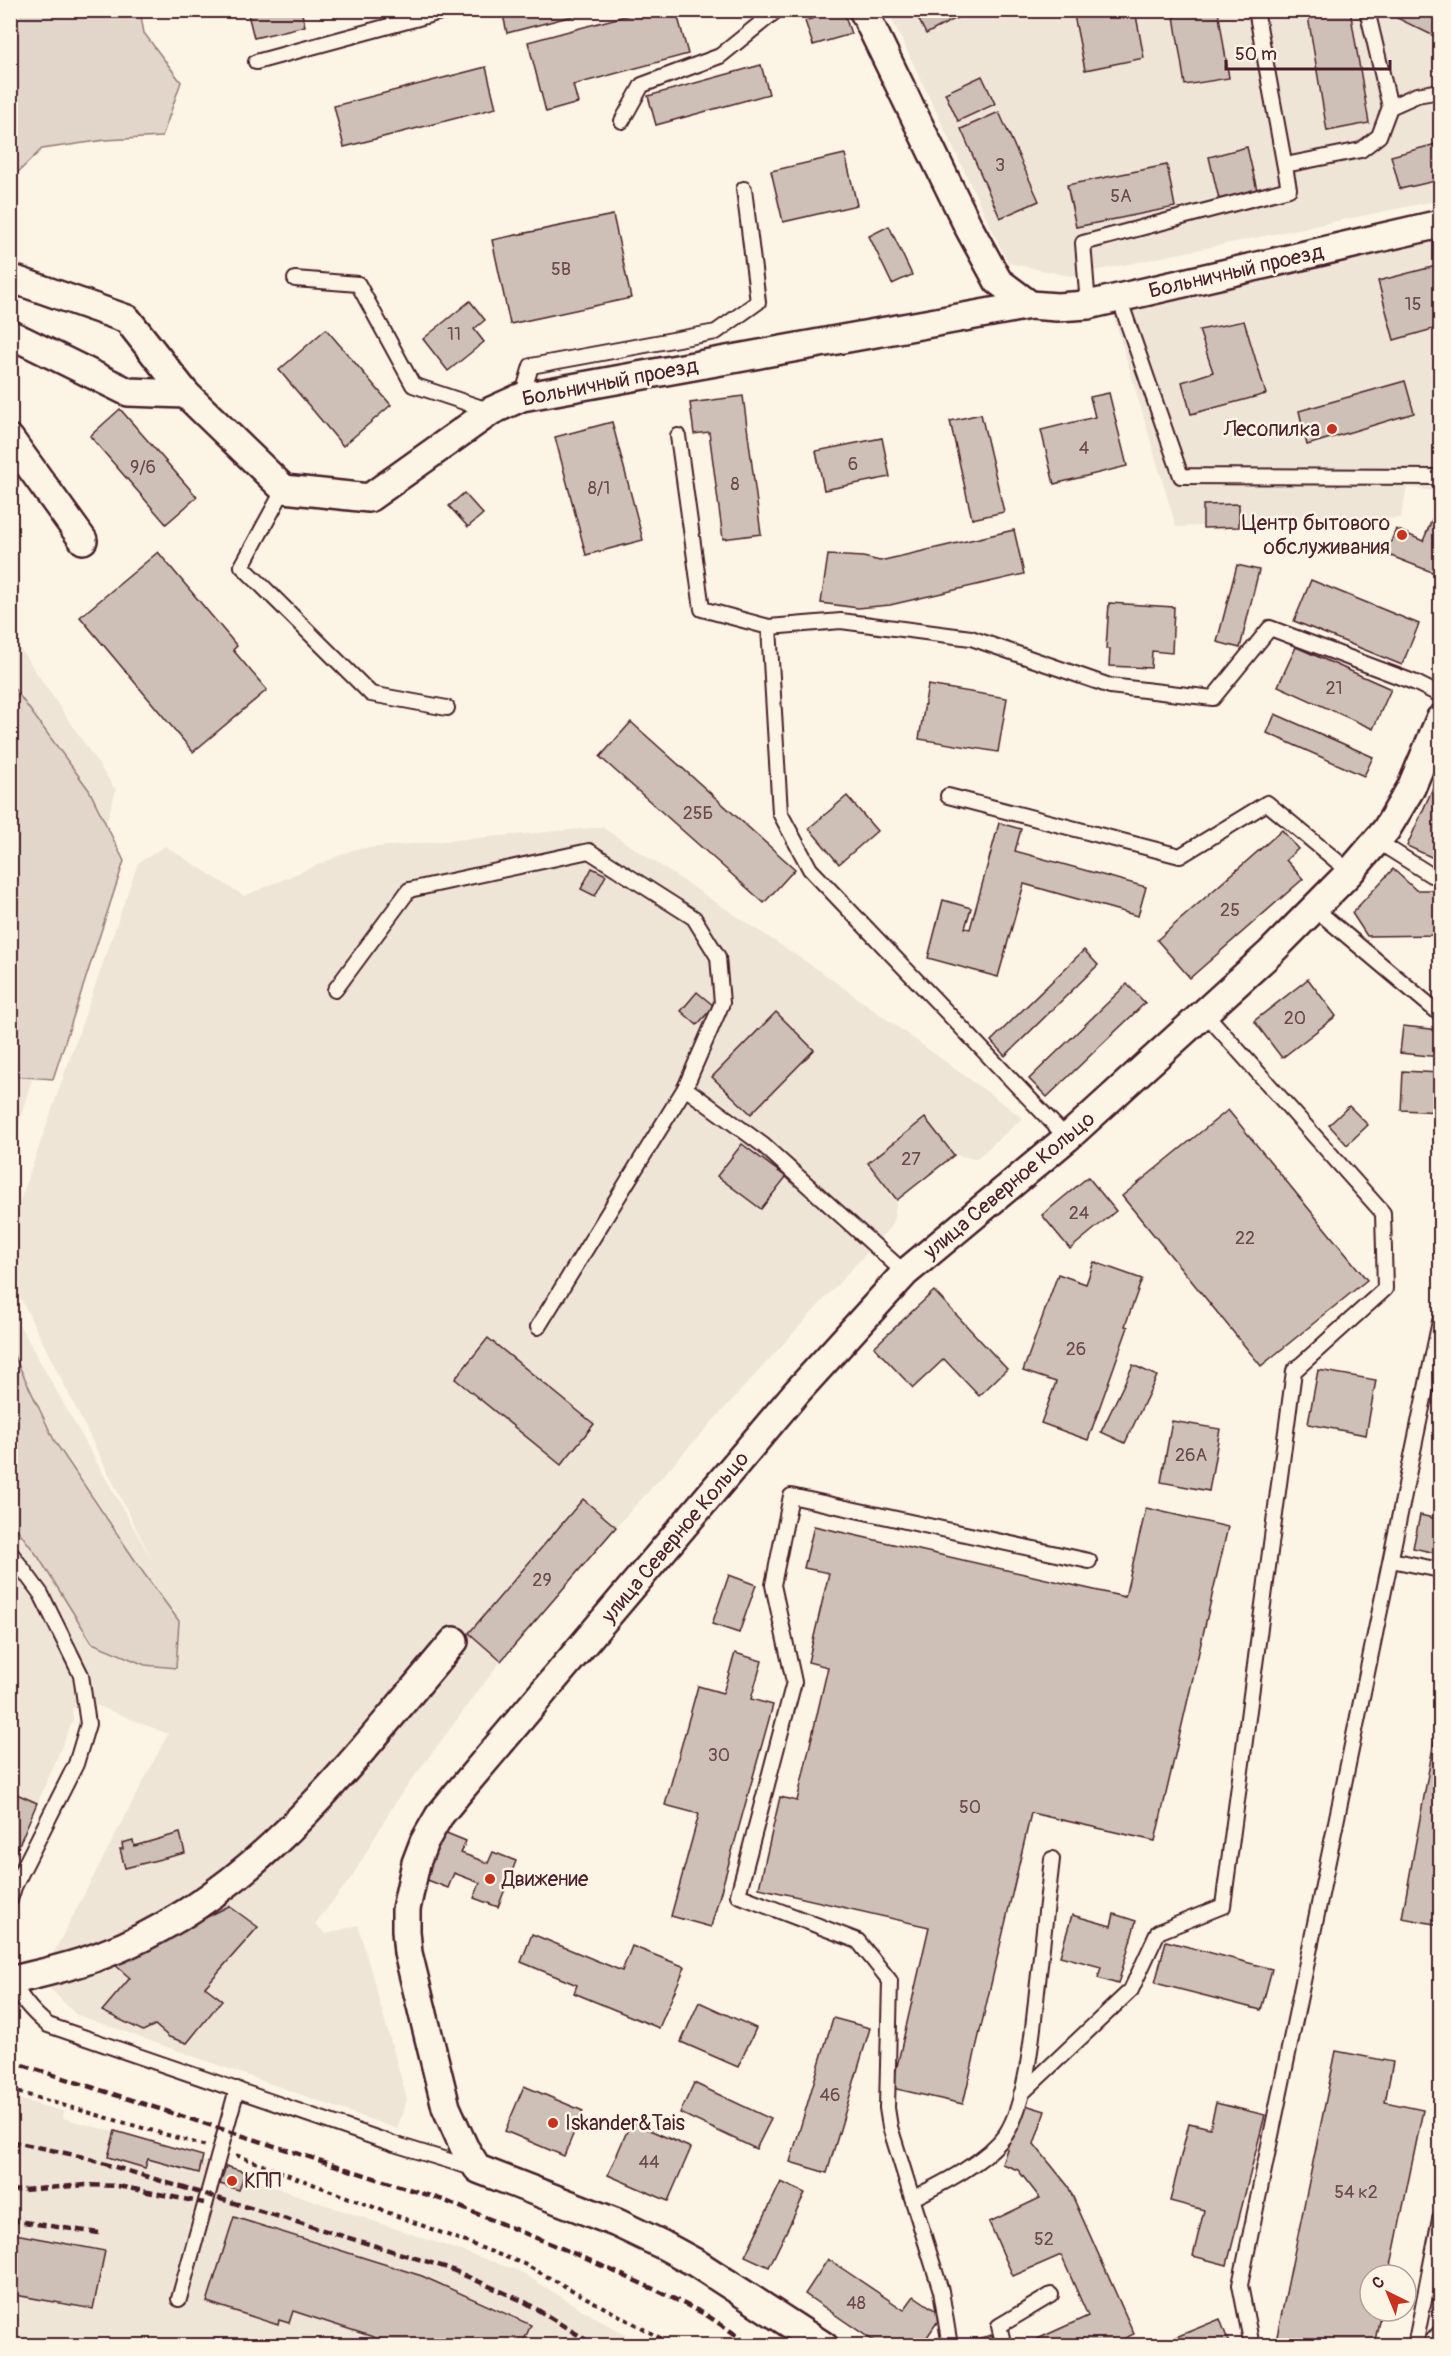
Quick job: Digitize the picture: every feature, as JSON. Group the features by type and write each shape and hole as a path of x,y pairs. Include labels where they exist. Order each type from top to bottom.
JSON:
{"street":[{"path":"863,10 969,228 998,281 1030,305"},
{"name":"Больничный проезд","path":"284,489 369,498 492,411 522,397 1030,305 1057,307 1088,305 1440,224"},
{"path":"10,278 127,319 186,394 284,489"},
{"path":"10,334 128,392 186,394"},
{"path":"10,439 83,540"},
{"name":"улица Северное Кольцо","path":"478,2169 464,2147 446,2107 408,1953 406,1909 409,1889 424,1842 440,1816 795,1394 905,1273 1067,1138 1205,1013 1350,872 1386,830 1411,788 1440,719"},
{"path":"11,1978 68,1967 103,1955 201,1903 233,1879 291,1829 454,1641"},
{"path":"478,2169 617,2223 663,2245 696,2263 824,2346"}],"lane":[{"path":"256,62 448,10"},
{"path":"622,121 642,85 720,56 777,10"},
{"path":"1088,305 1083,243 1289,189 1256,10"},
{"path":"1286,165 1361,150 1379,136 1390,107 1367,10"},
{"path":"1390,107 1417,95 1440,91"},
{"path":"522,397 531,366 716,332 758,302 744,189"},
{"path":"295,279 358,284 413,385 492,411"},
{"path":"1119,298 1181,476 1440,477"},
{"path":"678,436 702,609 769,627 841,621 971,638 1110,686 1213,698 1270,628 1416,683 1440,695"},
{"path":"284,489 242,566 371,694 447,708"},
{"path":"769,627 780,813 810,869 1067,1138"},
{"path":"948,796 1180,856 1267,803 1350,872"},
{"path":"1377,841 1431,875 1440,874"},
{"path":"335,990 409,890 589,851 694,918 718,957 722,1003 685,1088 538,1327"},
{"path":"1314,908 1440,1014"},
{"path":"1021,2094 1131,1990 1158,1932 1224,1906 1294,1371 1385,1289 1383,1213 1205,1013"},
{"path":"685,1088 763,1145 905,1273"},
{"path":"1252,2346 1240,2285 1440,1320"},
{"path":"950,2346 941,2291 894,2141 887,2109 890,1981 858,1941 738,1895 794,1682 773,1585 791,1496 1089,1561"},
{"path":"10,1552 41,1594 81,1675 88,1724 76,1764 14,1887 10,1900"},
{"path":"1391,1560 1440,1570"},
{"path":"913,2198 965,2169 1002,2140 1008,2131 1021,2094 1031,2050 1052,1859"},
{"path":"11,1978 28,2005 48,2025 394,2144 478,2169"},
{"path":"179,2299 237,2089"},
{"path":"1415,2346 1440,2219"},
{"path":"1004,2346 999,2326 1051,2295"},
{"path":"1428,2346 1440,2332"}],"path":[{"path":"10,2090 220,2150 524,2264 675,2346"}],"shaded area":[{"path":"11,10 140,11 144,33 181,82 162,137 105,140 42,149 11,179"},
{"path":"888,11 1440,11 1440,200 1070,276 1008,263"},
{"path":"1440,233 1440,492 1407,487 1401,518 1176,527 1111,307"},
{"path":"11,635 116,790 11,1151"},
{"path":"11,684 89,790 124,861 53,1079 11,1076"},
{"path":"602,827 823,973 1023,1118 976,1159 954,1155 897,1200 893,1224 616,1527 501,1661 396,1801 352,1877 315,1924 326,1934 358,1925 407,2099 397,2129 75,2014 36,1974 54,1952 168,1734 98,1706 72,1708 73,1720 11,1866 11,1310 153,1562 10,1277 11,1227 138,863 165,846 244,896 355,849"},
{"path":"11,1349 55,1442 179,1621 176,1668 145,1665 92,1643 39,1558 11,1521"},
{"path":"10,2097 63,2111 63,2118 203,2156 202,2161 245,2172 244,2177 517,2270 641,2345 11,2345"}],"building":[{"path":"247,10 301,10 305,26 254,38"},
{"path":"502,10 596,10 507,33"},
{"path":"647,10 676,10 688,54 573,85 578,103 546,112 528,42"},
{"path":"843,10 851,34 813,45 805,21"},
{"path":"914,10 972,10 926,34"},
{"path":"1073,10 1135,10 1144,58 1085,70"},
{"path":"1173,10 1218,10 1229,78 1185,85"},
{"path":"1307,10 1350,10 1369,123 1327,131"},
{"path":"1398,10 1440,10 1440,39 1395,17"},
{"path":"761,65 769,94 656,125 648,96"},
{"path":"486,67 496,108 344,147 334,106"},
{"path":"982,76 995,104 958,121 945,93"},
{"path":"999,112 1039,201 1000,218 961,129"},
{"path":"1440,143 1440,180 1400,189 1391,156"},
{"path":"1247,147 1257,190 1219,199 1209,157"},
{"path":"845,154 857,205 783,222 771,171"},
{"path":"1167,165 1175,207 1076,227 1067,185"},
{"path":"613,215 631,298 510,324 492,240"},
{"path":"889,226 912,275 892,284 869,236"},
{"path":"1440,265 1440,327 1394,340 1378,281"},
{"path":"470,301 485,320 474,329 484,342 448,371 423,339"},
{"path":"1244,321 1266,394 1191,414 1182,382 1213,372 1199,330"},
{"path":"326,329 391,405 343,446 279,370"},
{"name":"Лесопилка","path":"1405,381 1414,413 1307,445 1299,411"},
{"path":"1109,393 1127,466 1054,484 1041,430 1095,417 1090,397"},
{"path":"743,396 761,534 723,539 709,432 694,434 690,403"},
{"path":"120,409 197,497 166,524 90,436"},
{"path":"981,414 1004,512 972,519 950,421"},
{"path":"612,422 643,540 586,555 555,437"},
{"path":"882,438 890,477 824,490 816,451"},
{"path":"464,493 483,514 468,527 449,506"},
{"name":"Центр бытового обслуживания","path":"1439,503 1440,565 1437,574 1386,554 1396,529 1423,541"},
{"path":"1239,504 1239,527 1203,528 1203,505"},
{"path":"1014,530 1024,574 890,605 858,608 821,603 828,555 863,557 880,561"},
{"path":"158,552 237,646 233,650 267,690 193,752 80,617"},
{"path":"1237,565 1259,570 1240,648 1217,642"},
{"path":"1311,580 1419,624 1402,665 1294,621"},
{"path":"1109,603 1174,607 1172,653 1152,651 1151,668 1109,666 1110,649 1106,649"},
{"path":"1296,647 1391,689 1373,729 1278,686"},
{"path":"928,685 1007,698 998,752 919,739"},
{"path":"1275,714 1373,757 1364,776 1267,733"},
{"path":"631,722 795,869 764,903 600,757"},
{"path":"1440,772 1440,861 1407,846"},
{"path":"847,796 877,831 839,864 809,828"},
{"path":"999,823 1021,829 1015,851 1146,887 1138,916 1024,884 998,977 928,958 943,900 971,908 965,928 970,929"},
{"path":"1282,830 1298,849 1286,860 1303,879 1190,978 1157,940"},
{"path":"592,868 606,875 595,896 581,889"},
{"path":"1393,869 1416,890 1440,890 1440,935 1367,936 1352,913"},
{"path":"1084,950 1098,965 1005,1056 991,1041"},
{"path":"1308,979 1336,1016 1282,1058 1254,1021"},
{"path":"1127,984 1145,1003 1047,1097 1029,1079"},
{"path":"697,992 714,1006 697,1025 681,1011"},
{"path":"776,1012 814,1050 751,1114 712,1077"},
{"path":"1403,1026 1440,1030 1440,1057 1400,1053"},
{"path":"1403,1071 1440,1073 1440,1112 1401,1110"},
{"path":"1349,1106 1368,1125 1347,1145 1329,1125"},
{"path":"1228,1110 1367,1280 1261,1366 1122,1196"},
{"path":"925,1118 954,1155 897,1200 868,1163"},
{"path":"742,1144 786,1177 761,1209 717,1176"},
{"path":"1088,1177 1116,1211 1070,1249 1042,1215"},
{"path":"1094,1262 1142,1279 1125,1326 1128,1327 1088,1440 1041,1423 1056,1382 1023,1371 1058,1274 1086,1284"},
{"path":"934,1291 1007,1369 979,1396 944,1359 913,1388 874,1347"},
{"path":"488,1338 594,1424 561,1465 455,1379"},
{"path":"1133,1365 1157,1376 1125,1443 1101,1432"},
{"path":"1318,1370 1376,1380 1366,1435 1308,1424"},
{"path":"1172,1421 1220,1429 1209,1491 1161,1482"},
{"path":"1440,1485 1440,1554 1413,1548 1420,1515 1433,1518"},
{"path":"583,1499 616,1527 501,1661 469,1633"},
{"path":"1146,1508 1228,1527 1155,1841 1031,1813 963,2104 892,2088 929,1927 759,1888 780,1797 797,1801 828,1667 808,1662 829,1573 804,1568 814,1526 1125,1597"},
{"path":"729,1575 756,1585 739,1633 712,1624"},
{"path":"735,1653 762,1661 751,1699 773,1705 711,1927 671,1916 699,1814 665,1805 698,1686 723,1693"},
{"path":"1440,1708 1440,1925 1402,1918"},
{"path":"10,1791 37,1803 10,1866"},
{"path":"444,1832 466,1841 461,1853 488,1863 493,1852 516,1861 498,1907 474,1898 480,1883 454,1873 448,1888 425,1879"},
{"path":"180,1833 185,1853 125,1868 120,1849 123,1849 122,1843 133,1840 134,1846"},
{"path":"229,1906 258,1927 205,1987 222,2000 187,2043 169,2037 155,2025 143,2031 102,2011 130,1978 114,1964"},
{"path":"1114,1914 1136,1921 1118,1984 1098,1978 1101,1967 1060,1956 1072,1915 1111,1926"},
{"path":"532,1934 622,1971 632,1946 685,1967 659,2028 574,1993 577,1985 521,1962"},
{"path":"1166,1941 1272,1969 1261,2010 1155,1983"},
{"path":"699,2002 756,2028 738,2067 681,2042"},
{"path":"833,2018 870,2028 827,2173 790,2162"},
{"path":"1336,2051 1393,2062 1385,2102 1423,2110 1391,2263 1358,2263 1358,2323 1379,2323 1374,2346 1275,2346"},
{"path":"694,2083 771,2119 756,2149 680,2113"},
{"path":"524,2086 583,2111 564,2156 505,2131"},
{"path":"1216,2103 1265,2115 1227,2265 1193,2256 1204,2210 1170,2201 1189,2123 1210,2128"},
{"path":"1022,2104 1045,2111 1034,2144 1068,2186 1134,2334 1108,2346 1022,2346 1088,2316 1061,2255 1013,2276 989,2222 1040,2198 1018,2170 1002,2164"},
{"path":"631,2122 691,2148 668,2201 608,2175"},
{"path":"115,2131 203,2156 199,2173 148,2159 145,2168 108,2157"},
{"name":"КПП","path":"226,2166 245,2172 239,2190 220,2184"},
{"path":"781,2182 805,2193 769,2267 745,2256"},
{"path":"234,2217 422,2276 531,2325 521,2346 401,2346 293,2311 289,2323 279,2320 278,2325 207,2302"},
{"path":"10,2233 105,2251 93,2309 10,2294"},
{"path":"828,2259 904,2310 914,2296 942,2315 921,2346 881,2346 805,2294"},
{"path":"1220,2319 1230,2346 1160,2346 1159,2344"},
{"path":"992,2335 995,2346 973,2346 972,2340"},
{"path":"216,2339 246,2345 215,2346"}],"railway":[{"path":"10,2061 443,2200 571,2252 658,2291 705,2314 753,2346"},
{"path":"10,2141 79,2156 448,2268 525,2302 596,2346"},
{"path":"10,2191 86,2185 118,2186 204,2203"},
{"path":"10,2220 99,2233"}],"place":[{"name":"Лесопилка","path":"1332,429"},
{"name":"Центр бытового обслуживания","path":"1402,535"},
{"name":"Движение","path":"490,1879"},
{"name":"Iskander&Tais","path":"553,2123"},
{"name":"КПП","path":"232,2181"}]}
